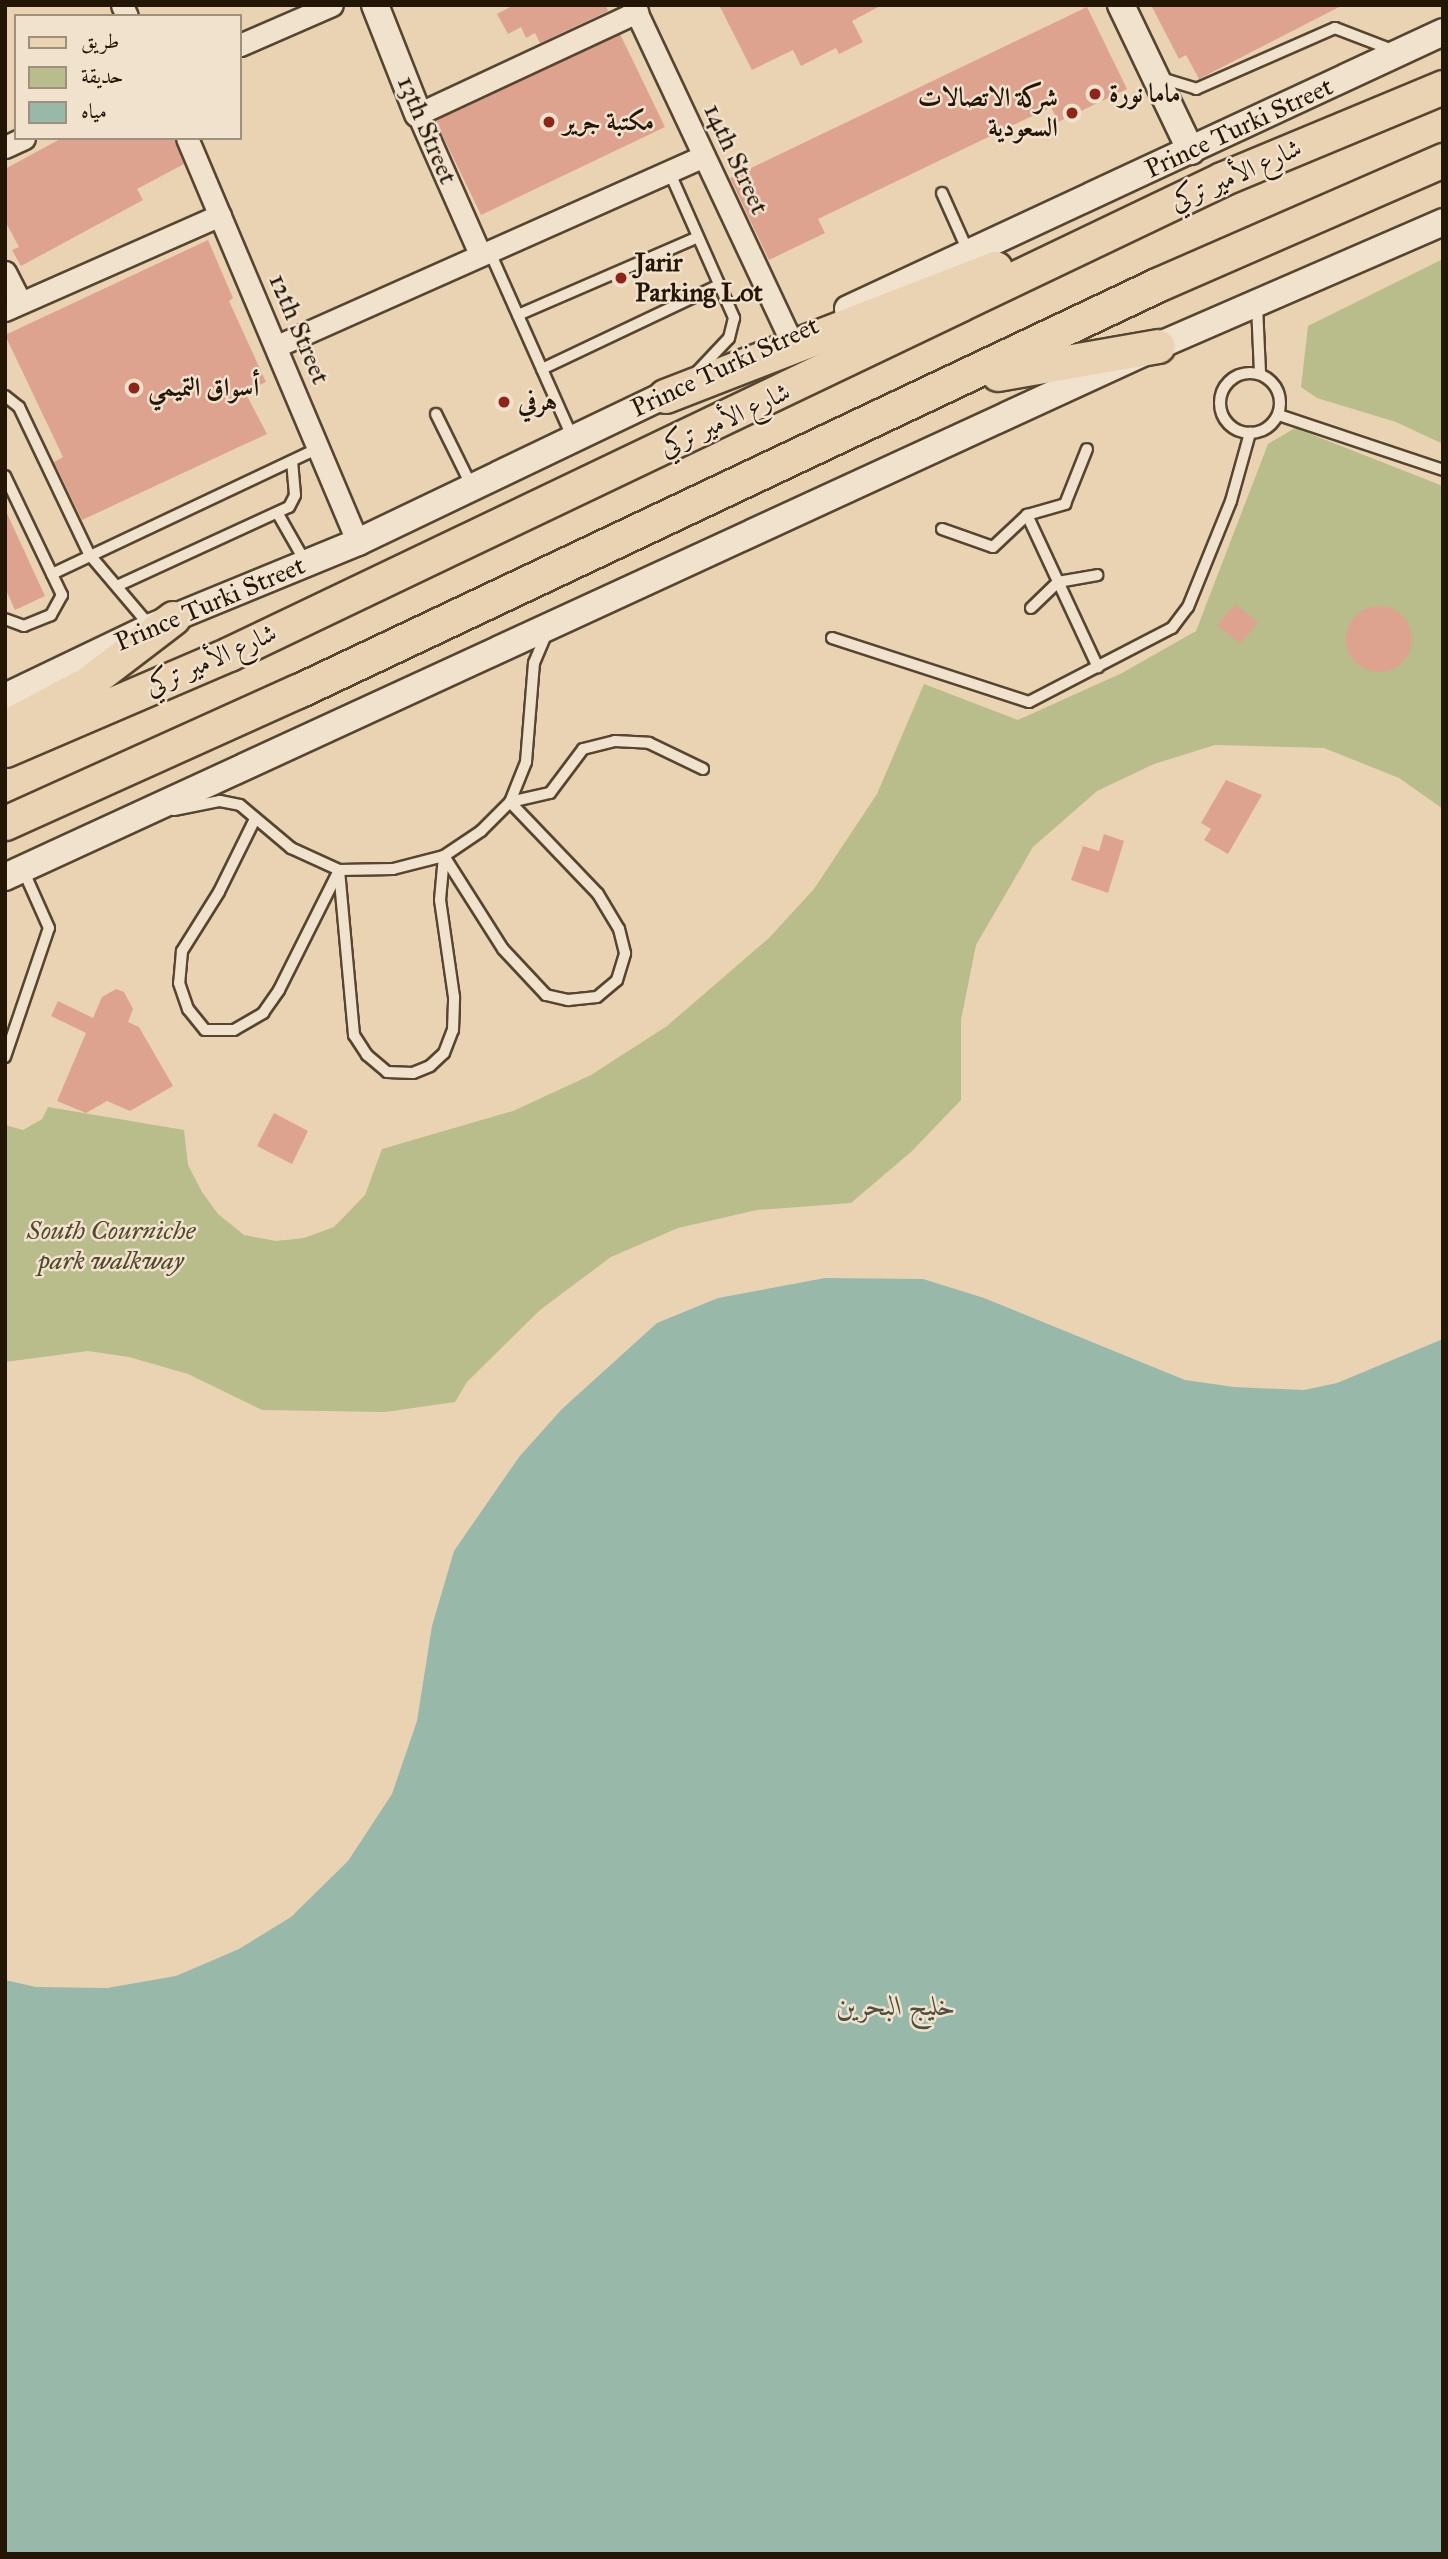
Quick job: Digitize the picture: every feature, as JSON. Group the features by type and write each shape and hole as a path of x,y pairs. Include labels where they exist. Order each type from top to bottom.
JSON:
{"main road":[{"name":"شارع الأمير تركي","path":"5,750 229,654 1222,179 1443,87"},
{"path":"5,823 961,380 1158,284 1443,160"},
{"path":"673,392 1222,179"},
{"path":"961,380 1158,346"},
{"path":"5,727 88,683 162,622"}],"street":[{"path":"242,44 332,5"},
{"name":"13th Street","path":"375,5 418,114 484,252"},
{"path":"1121,5 1191,151"},
{"path":"418,114 635,9"},
{"name":"14th Street","path":"635,9 789,336"},
{"name":"Prince Turki Street","path":"5,697 162,622 358,542 789,336 1443,32"},
{"name":"12th Street","path":"188,140 358,542"},
{"path":"277,346 704,156"},
{"path":"5,272 13,306 220,215"},
{"path":"14,873 1158,346 1257,306 1443,222"}],"lane":[{"path":"1155,76 1196,89 1335,28 1398,52"},
{"path":"669,171 719,285 734,327 718,351 673,392"},
{"path":"942,193 970,253"},
{"path":"518,315 698,237"},
{"path":"484,252 518,315 573,439"},
{"path":"542,369 719,285"},
{"path":"1257,306 1260,373"},
{"path":"1260,373 1276,385 1279,415 1266,429 1250,433 1228,424 1221,396 1231,379 1260,373"},
{"path":"5,396 19,407 89,554 117,586 162,622"},
{"path":"436,414 472,487"},
{"path":"1279,415 1443,470"},
{"path":"832,638 1029,702 1172,628 1188,607 1234,493 1250,433"},
{"path":"52,574 89,554 319,448"},
{"path":"942,529 993,547 1027,515 1065,504 1087,449"},
{"path":"117,586 278,514 295,495 292,460"},
{"path":"5,476 62,595 51,615 24,626 5,619"},
{"path":"278,514 306,563"},
{"path":"1027,515 1098,667"},
{"path":"1031,608 1058,582 1097,575"},
{"path":"141,816 220,801 240,805 291,848 340,870 393,869 444,856 481,831 510,802 526,762 534,663 550,626"},
{"path":"510,802 550,793 583,749 615,741 649,743 703,769"},
{"path":"444,856 503,949 546,995 568,1000 597,997 617,980 625,953 620,929 598,894 510,802"},
{"path":"256,819 219,892 182,951 179,983 188,1009 205,1030 234,1030 263,1013 279,990 340,870"},
{"path":"340,870 354,1035 367,1055 387,1072 413,1073 430,1066 444,1053 453,1030 454,997 440,900 444,856"},
{"path":"5,1057 50,928 14,873"}],"green space":[{"path":"1443,259 1443,444 1396,422 1317,398 1301,387 1308,326"},
{"name":"South Courniche park walkway","path":"1295,428 1443,486 1443,809 1399,778 1324,748 1215,745 1154,764 1097,791 1033,847 976,945 961,1020 961,1100 912,1151 851,1203 757,1210 678,1228 611,1257 540,1310 467,1382 455,1402 385,1412 262,1410 188,1374 129,1357 88,1351 5,1362 5,1125 23,1130 42,1119 48,1107 184,1130 188,1165 202,1192 218,1214 244,1235 276,1241 304,1238 334,1227 365,1195 382,1149 513,1111 591,1075 667,1026 769,938 814,889 877,794 924,684 1018,720 1122,673 1196,631 1268,444"}],"water":[{"name":"خليج البحرين","path":"825,1278 923,1279 984,1298 1185,1380 1234,1387 1304,1390 1337,1383 1443,1339 1443,2554 5,2554 5,1980 36,1987 107,1988 176,1976 239,1949 291,1917 348,1861 392,1794 417,1721 432,1626 454,1551 519,1457 562,1409 657,1323 718,1298"}],"building":[{"path":"514,5 606,5 608,11 540,43 535,33 526,38 521,27 508,34 497,14"},
{"path":"719,5 882,5 852,21 863,42 839,54 836,48 801,66 793,50 752,70"},
{"path":"1151,5 1343,5 1199,79 1186,55 1179,59"},
{"path":"1087,7 1127,89 1058,122 1051,107 818,219 825,233 769,260 730,178"},
{"name":"مكتبة جرير","path":"620,34 665,127 481,215 435,120"},
{"path":"58,140 174,140 184,164 137,189 143,200 21,266 12,250 19,247 5,221 5,169"},
{"path":"208,240 233,298 229,301 266,382 245,392 267,434 82,520 54,462 63,457 5,335"},
{"path":"5,509 45,596 15,610 5,588"},
{"path":"1235,604 1258,622 1240,644 1217,625"},
{"path":"1379,606 1402,616 1412,639 1402,662 1379,672 1356,662 1346,639 1356,616"},
{"path":"1226,780 1262,795 1228,854 1204,840 1211,829 1201,823"},
{"path":"1104,834 1124,841 1108,893 1071,880 1083,846 1099,851"},
{"path":"116,989 124,992 133,1009 128,1022 139,1027 173,1086 130,1111 107,1101 86,1113 57,1101 86,1033 51,1016 58,1001 93,1018 102,997"},
{"path":"274,1113 308,1131 292,1164 257,1146"}],"place":[{"name":"ماما نورة","path":"1095,94"},
{"name":"شركة الاتصالات السعودية","path":"1072,113"},
{"name":"مكتبة جرير","path":"549,122"},
{"name":"Jarir Parking Lot","path":"621,278"},
{"name":"أسواق التميمي","path":"134,388"},
{"name":"هرفي","path":"504,402"}]}
